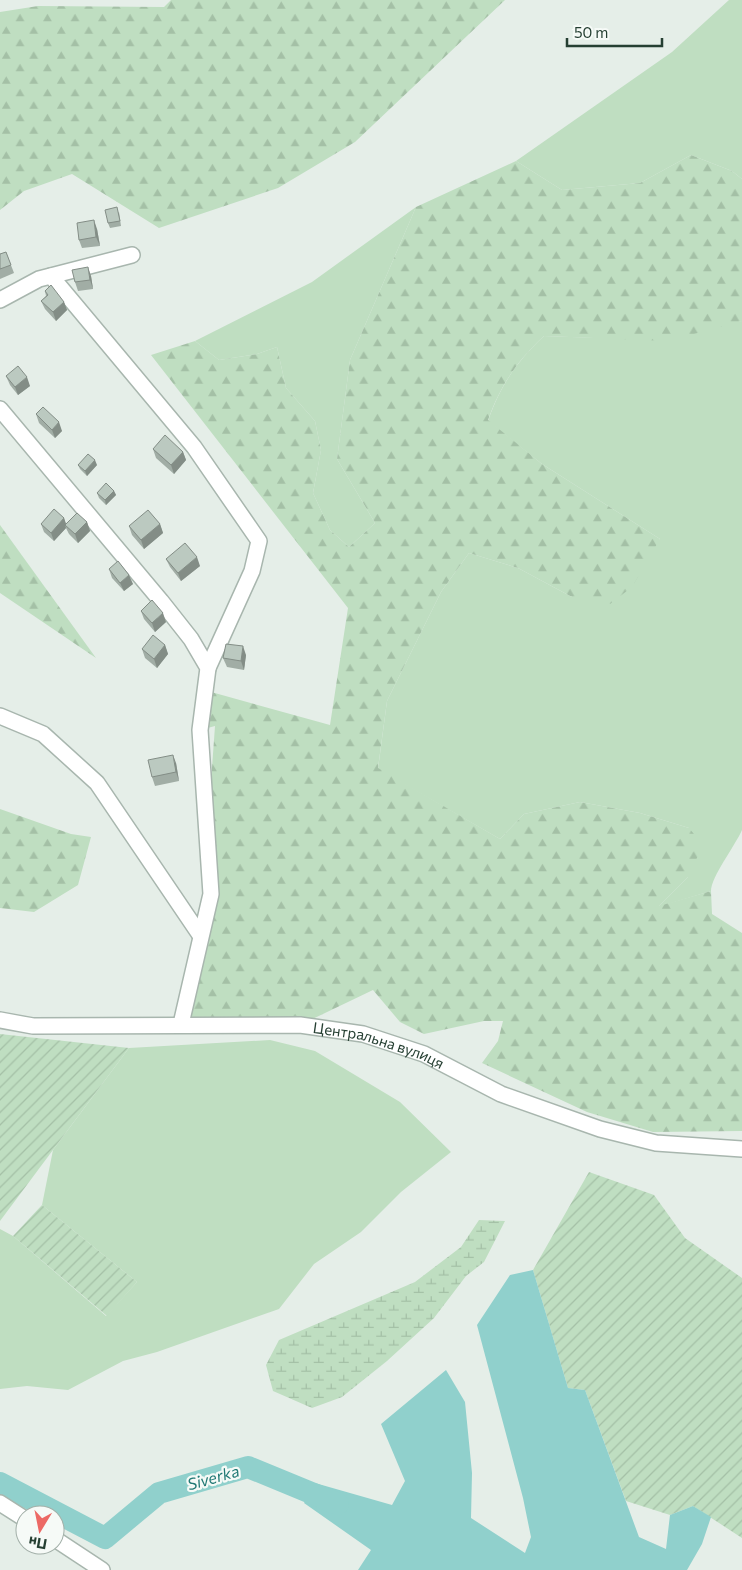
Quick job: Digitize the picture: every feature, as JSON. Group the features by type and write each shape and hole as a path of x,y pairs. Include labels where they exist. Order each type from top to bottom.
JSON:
{"street":[{"path":"0,300 39,279 132,255"},
{"path":"51,276 194,447 259,541 252,571 208,668 200,730 211,894 200,934 181,1024"},
{"path":"0,409 161,601 191,640 208,668"},
{"path":"0,716 44,734 97,783 200,934"},
{"name":"Центральна вулиця","path":"0,1020 33,1026 300,1025 363,1034 424,1054 502,1094 600,1129 656,1143 742,1149"},
{"path":"0,1502 15,1512"},
{"path":"65,1546 102,1570"}],"green space":[{"path":"171,0 505,0 355,142 278,188 159,228 72,174 24,191 0,210 0,12 38,6 164,7"},
{"path":"729,0 742,0 742,179 732,171 691,155 640,183 562,190 516,161 672,52"},
{"path":"691,155 732,171 742,179 742,321 668,341 544,336 510,375 498,396 488,420 542,464 660,539 632,587 610,604 572,597 518,568 469,553 441,592 387,701 378,768 500,839 524,814 580,802 640,813 689,828 703,845 688,877 659,906 711,891 712,914 742,933 742,1131 653,1132 587,1112 482,1063 498,1041 503,1021 484,1021 424,1034 400,1022 373,990 300,1025 181,1024 200,935 215,726 200,730 204,690 330,725 348,608 151,355 195,341 219,360 257,354 277,347 286,388 315,421 321,450 313,493 330,530 349,547 375,523 337,459 350,360 416,207 516,161 562,190 640,183"},
{"path":"416,207 350,360 337,459 375,523 349,547 330,530 313,493 321,450 315,421 286,388 277,347 257,354 219,360 195,341 312,282"},
{"path":"742,321 742,830 719,870 711,891 658,907 688,877 689,828 640,813 580,802 524,814 500,839 378,769 387,701 441,592 469,553 518,568 572,597 660,539 542,464 488,421 498,396 510,375 534,345 544,336 600,338"},
{"path":"0,525 96,658 0,593"},
{"path":"0,809 71,834 91,837 78,885 34,912 0,908"},
{"path":"0,1034 129,1048 0,1221"},
{"path":"270,1040 315,1051 400,1102 451,1152 401,1192 361,1232 314,1264 279,1309 157,1352 123,1361 68,1390 27,1386 0,1389 0,1229 13,1236 106,1316 137,1282 42,1205 53,1150 129,1048"},
{"path":"589,1172 654,1195 685,1238 742,1278 742,1538 693,1506 670,1515 626,1501 585,1390 568,1388 533,1270"},
{"path":"42,1205 137,1282 107,1316 13,1236"},
{"path":"479,1220 505,1221 484,1262 466,1276 434,1318 387,1361 342,1397 312,1408 273,1391 266,1365 279,1340 415,1282 461,1247"}],"water":[{"path":"533,1270 568,1388 585,1390 639,1537 666,1549 670,1515 693,1506 711,1517 702,1544 687,1570 358,1570 371,1550 304,1503 315,1483 392,1505 405,1481 381,1424 446,1370 465,1402 472,1473 471,1518 525,1553 531,1537 523,1498 477,1325 510,1275"}],"building":[{"path":"117,207 120,221 108,223 105,210"},
{"path":"94,220 96,237 79,240 77,223"},
{"path":"6,252 11,265 0,269 0,254"},
{"path":"88,267 90,280 75,282 72,270"},
{"path":"51,285 64,302 53,312 41,301 48,295 45,291"},
{"path":"18,366 27,377 15,387 6,376"},
{"path":"43,407 59,422 52,430 36,414"},
{"path":"165,435 183,452 171,465 153,449"},
{"path":"88,454 95,460 85,471 78,465"},
{"path":"106,483 114,491 105,500 97,493"},
{"path":"54,509 64,518 51,533 41,524"},
{"path":"148,510 160,524 141,540 129,526"},
{"path":"77,513 87,522 75,534 65,525"},
{"path":"185,543 197,557 178,573 166,559"},
{"path":"118,561 129,575 120,583 109,569"},
{"path":"152,600 163,613 152,623 141,611"},
{"path":"153,635 165,645 154,659 142,649"},
{"path":"226,644 243,646 241,661 223,658"},
{"path":"173,755 176,772 152,777 148,760"}],"waterway":[{"name":"Siverka","path":"0,1483 105,1538 159,1493 248,1467 338,1504"}]}
